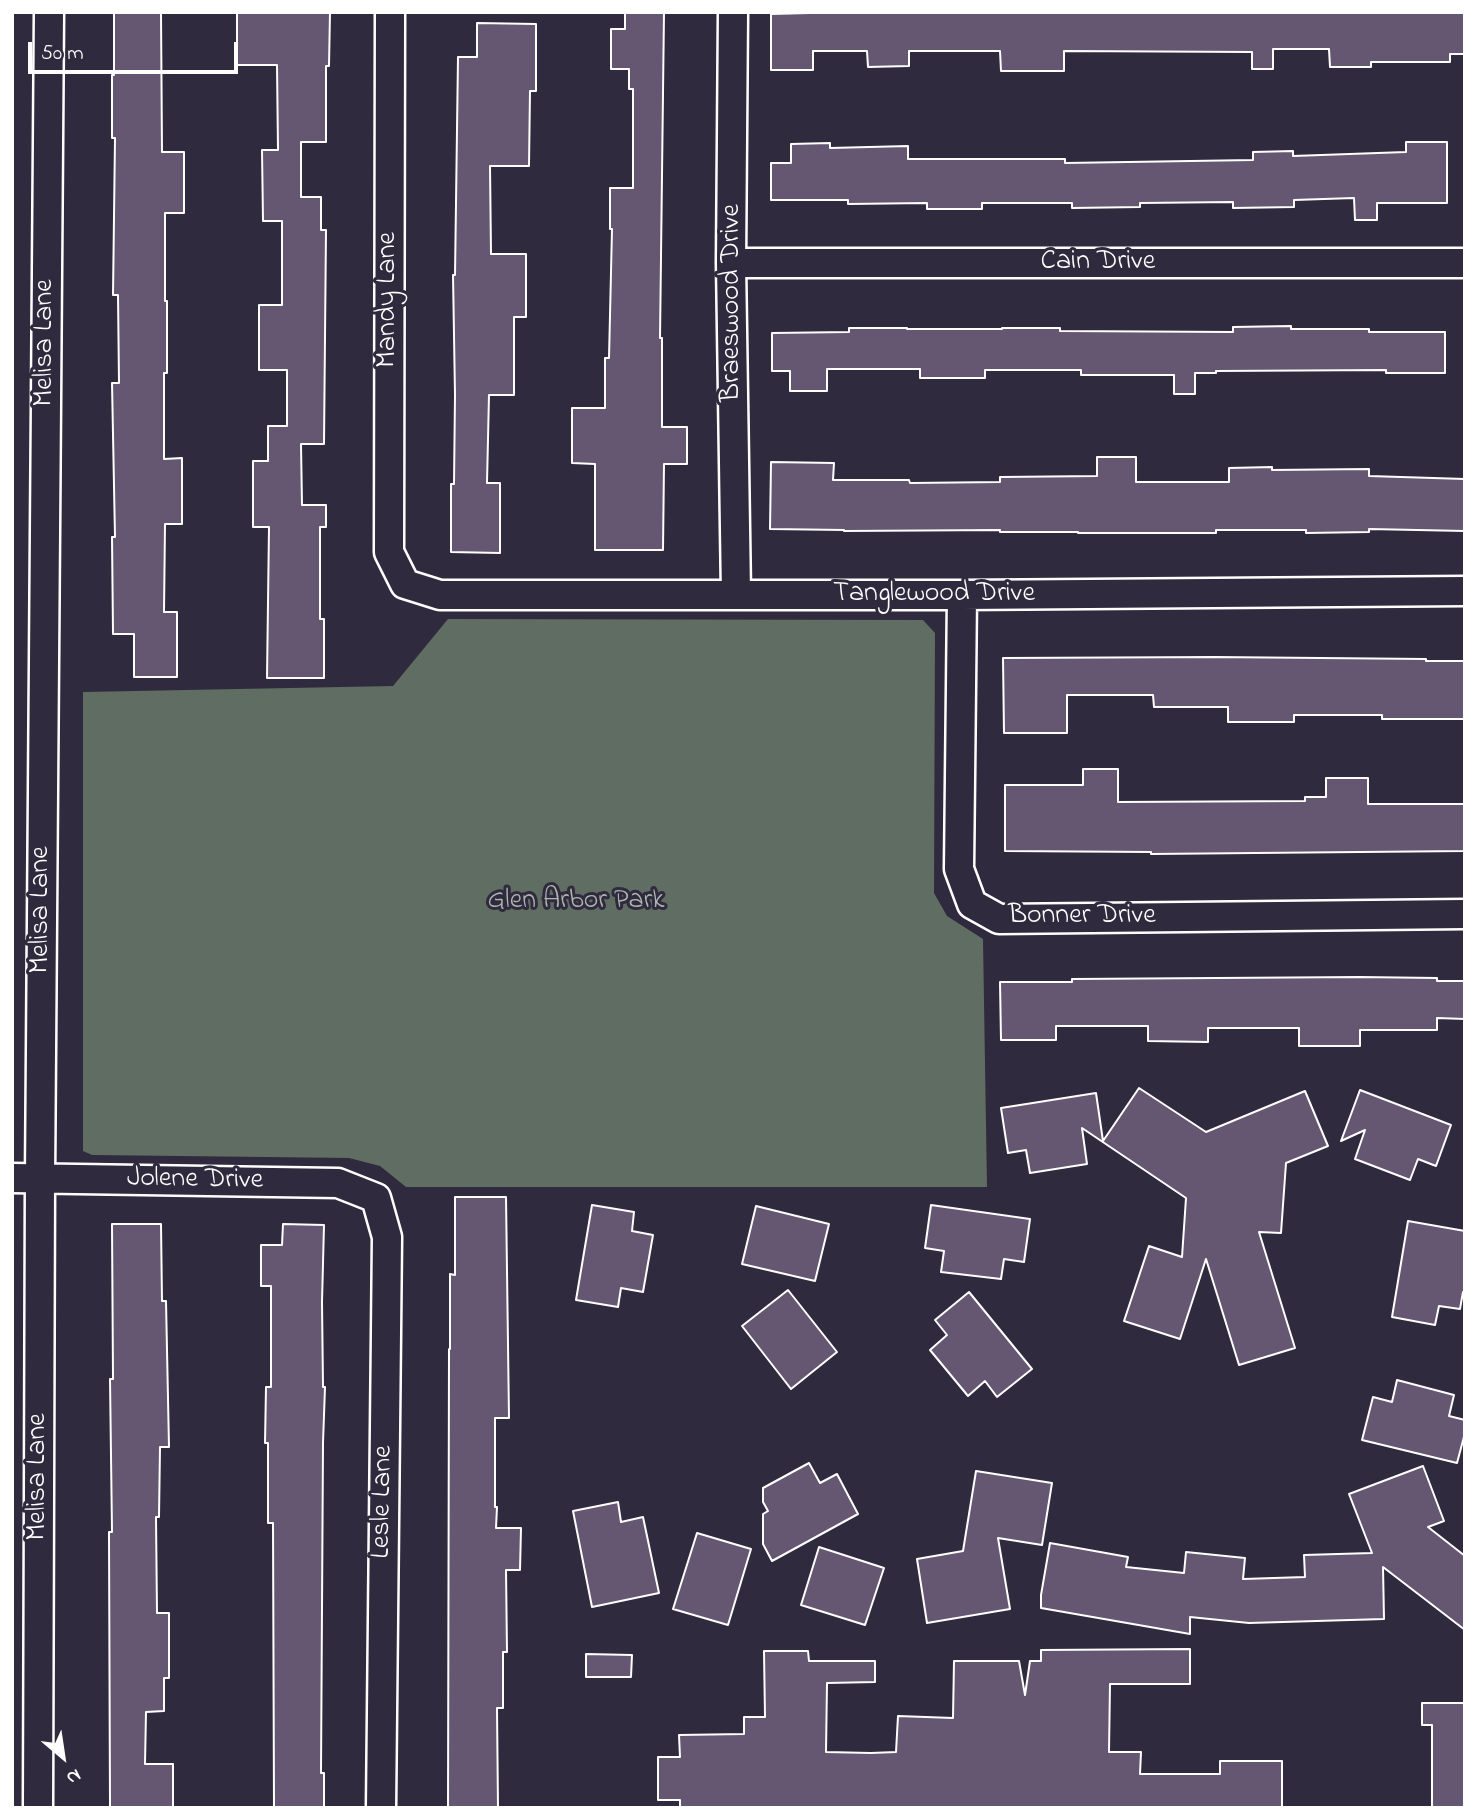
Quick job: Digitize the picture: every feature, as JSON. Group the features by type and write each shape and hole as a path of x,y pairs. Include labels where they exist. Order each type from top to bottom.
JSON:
{"street":[{"name":"Melisa Lane","path":"38,1808 49,12"},
{"name":"Mandy Lane","path":"390,12 388,552 405,584"},
{"name":"Braeswood Drive","path":"733,12 732,263 736,594"},
{"name":"Cain Drive","path":"732,263 1465,263"},
{"name":"Tanglewood Drive","path":"405,584 440,595 1465,591"},
{"name":"Bonner Drive","path":"961,595 959,869 972,904 999,919 1465,914"},
{"name":"Jolene Drive","path":"12,1178 338,1183 376,1198"},
{"name":"Lesle Lane","path":"376,1198 387,1237 381,1808"}],"green space":[{"name":"Glen Arbor Park","path":"448,619 923,620 935,633 934,893 947,916 983,939 987,1187 406,1187 380,1166 349,1158 92,1155 83,1151 83,692 393,686"}],"building":[{"path":"114,12 161,12 162,152 184,152 184,213 165,213 167,373 164,373 164,459 182,458 182,524 165,524 164,612 177,612 177,677 134,677 134,634 113,634 112,537 115,537 112,383 119,383 118,295 113,295"},
{"path":"237,12 330,12 329,66 326,66 326,142 301,142 301,197 321,197 321,230 326,230 324,444 301,444 302,505 326,505 326,527 320,527 320,619 324,619 324,678 267,678 269,527 253,527 253,461 268,461 268,426 287,426 287,370 259,370 259,305 282,305 282,221 263,221 262,150 278,150 277,65 237,65"},
{"path":"625,12 664,12 660,338 662,427 687,427 687,464 664,464 663,550 595,550 595,464 572,463 572,408 605,408 612,229 610,188 633,188 633,89 629,89 629,69 611,69 611,29 625,29"},
{"path":"1465,12 1465,54 1450,54 1450,62 1371,62 1371,67 1330,67 1329,49 1273,49 1273,69 1252,69 1252,52 1064,51 1064,71 1001,71 1000,51 909,51 909,66 868,67 867,51 813,51 813,70 771,70 771,14"},
{"path":"477,23 536,24 536,91 530,91 529,166 490,166 491,254 526,254 526,317 514,317 514,395 489,395 487,483 500,483 500,553 451,552 458,57 477,57"},
{"path":"1406,142 1447,142 1447,203 1377,203 1377,220 1355,220 1354,198 1294,200 1294,207 1233,208 1233,202 1140,203 1140,207 1072,208 1072,203 982,203 982,209 927,209 927,203 848,204 848,200 771,200 771,163 791,163 791,144 830,143 830,148 908,146 908,159 1065,159 1065,163 1253,160 1253,152 1293,151 1293,156 1406,152"},
{"path":"1291,326 1291,329 1445,332 1445,373 1386,373 1386,370 1216,371 1195,373 1195,394 1174,394 1174,375 1081,375 1081,370 985,370 985,378 920,378 920,369 827,369 827,391 790,391 790,371 772,371 772,333 849,332 849,328 1060,328 1060,331 1233,332 1233,327"},
{"path":"1097,457 1136,457 1136,482 1229,482 1229,468 1272,467 1272,470 1369,469 1369,476 1465,479 1465,531 1369,529 1369,532 1306,533 1306,530 1216,530 1216,533 1078,533 770,529 771,462 834,463 833,480 1000,482 1000,477 1097,476"},
{"path":"1215,657 1465,661 1465,719 1294,715 1294,722 1228,722 1228,707 1154,707 1153,695 1067,695 1067,733 1004,733 1003,658"},
{"path":"1083,769 1118,769 1118,802 1305,801 1305,797 1326,797 1326,778 1368,778 1368,804 1465,804 1465,851 1151,854 1005,851 1005,785 1083,785"},
{"path":"1360,977 1465,981 1465,1019 1437,1018 1437,1030 1360,1030 1360,1046 1299,1046 1299,1028 1208,1028 1208,1042 1148,1041 1148,1026 1056,1026 1056,1040 1001,1040 1000,982"},
{"path":"1139,1088 1206,1132 1305,1091 1328,1146 1286,1163 1281,1233 1259,1232 1295,1348 1239,1365 1206,1259 1180,1339 1124,1321 1149,1246 1182,1257 1186,1198 1082,1128 1087,1164 1030,1173 1026,1150 1008,1153 1001,1108 1096,1093 1103,1141"},
{"path":"1360,1090 1451,1125 1436,1166 1418,1159 1410,1180 1355,1159 1365,1130 1341,1141"},
{"path":"455,1197 506,1197 509,1418 495,1418 495,1507 496,1528 521,1528 520,1570 506,1570 507,1652 503,1652 503,1708 497,1708 498,1808 448,1808 449,1349 450,1274 455,1275"},
{"path":"592,1205 634,1212 632,1231 653,1235 643,1292 621,1288 618,1307 576,1300"},
{"path":"931,1205 1030,1219 1024,1262 1004,1259 1001,1279 941,1272 944,1251 925,1248"},
{"path":"756,1206 829,1224 815,1281 742,1264"},
{"path":"1408,1221 1465,1231 1465,1292 1460,1309 1439,1306 1435,1325 1392,1317"},
{"path":"112,1224 161,1224 162,1301 166,1301 169,1447 160,1447 159,1517 156,1517 157,1613 169,1613 169,1678 164,1678 164,1711 146,1712 145,1764 173,1764 173,1808 110,1808"},
{"path":"283,1224 324,1225 321,1773 324,1773 324,1808 274,1808 273,1523 268,1523 268,1443 265,1443 266,1387 271,1387 271,1286 261,1286 261,1245 282,1245"},
{"path":"788,1290 837,1352 791,1389 742,1326"},
{"path":"969,1292 1032,1369 997,1397 985,1381 968,1396 930,1350 947,1335 935,1320"},
{"path":"1397,1380 1454,1395 1449,1416 1465,1420 1465,1433 1457,1463 1362,1440 1373,1397 1392,1402"},
{"path":"809,1463 820,1483 837,1474 858,1514 772,1561 763,1544 763,1514 768,1511 763,1502 763,1488"},
{"path":"1423,1466 1444,1521 1428,1527 1465,1556 1465,1630 1383,1567 1384,1619 1249,1623 1190,1617 1190,1634 1041,1608 1050,1543 1128,1557 1126,1567 1184,1573 1186,1552 1245,1558 1243,1579 1305,1577 1304,1555 1372,1553 1349,1494"},
{"path":"976,1471 1052,1483 1042,1545 998,1538 1010,1609 927,1623 917,1559 963,1551"},
{"path":"618,1502 621,1522 643,1517 659,1593 592,1607 573,1511"},
{"path":"697,1533 751,1549 728,1625 673,1609"},
{"path":"819,1547 884,1568 865,1625 801,1605"},
{"path":"1190,1649 1190,1684 1110,1684 1109,1752 1141,1752 1140,1774 1220,1774 1220,1761 1282,1761 1282,1808 680,1808 680,1800 658,1800 658,1757 680,1757 679,1735 744,1734 744,1717 765,1717 764,1651 808,1651 809,1661 875,1661 875,1682 827,1683 826,1752 871,1753 896,1752 898,1716 953,1718 954,1661 1019,1661 1025,1695 1030,1661 1041,1661 1041,1650"},
{"path":"586,1654 632,1655 631,1677 586,1677"},
{"path":"1422,1703 1465,1703 1465,1808 1432,1808 1432,1725 1422,1725"}]}
